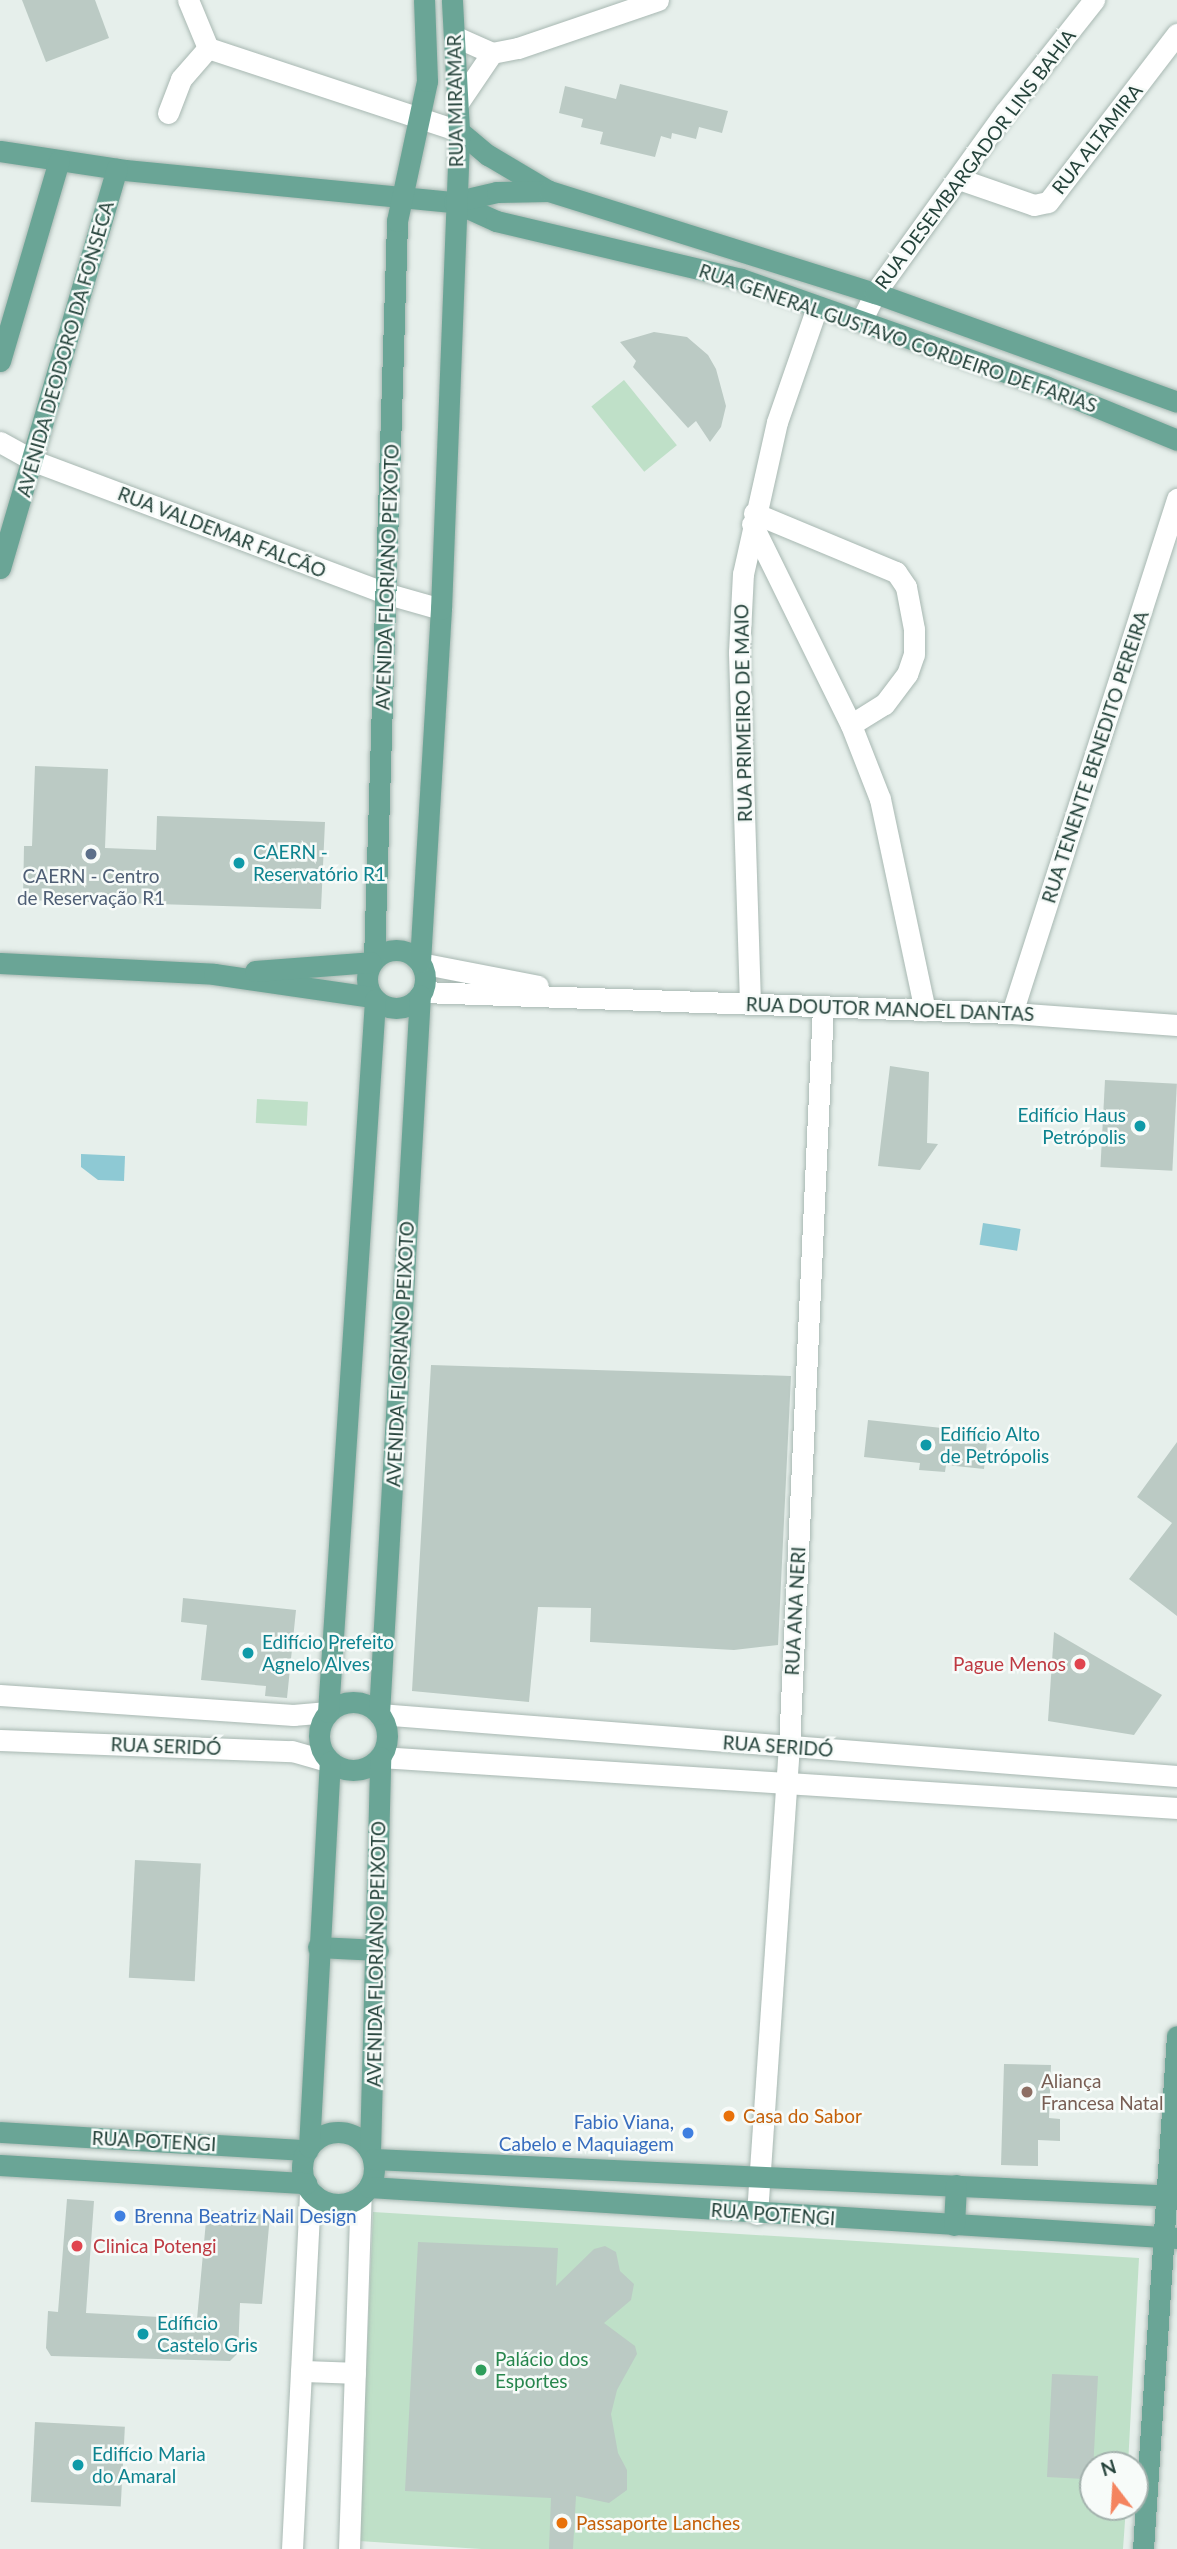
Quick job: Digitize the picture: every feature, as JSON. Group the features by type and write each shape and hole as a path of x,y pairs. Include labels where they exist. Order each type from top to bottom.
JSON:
{"main road":[{"name":"RUA MIRAMAR","path":"400,196 427,81 424,0"},
{"name":"RUA MIRAMAR","path":"452,0 459,131 454,202"},
{"path":"459,131 488,155 549,191"},
{"name":"RUA GENERAL GUSTAVO CORDEIRO DE FARIAS","path":"0,151 117,169 454,202 496,222 681,262 861,321 1045,386 1177,440"},
{"path":"0,361 59,161"},
{"name":"AVENIDA DEODORO DA FONSECA","path":"0,568 34,461 117,169"},
{"name":"RUA GENERAL GUSTAVO CORDEIRO DE FARIAS","path":"454,202 496,191 549,191 875,293 1177,402"},
{"name":"AVENIDA FLORIANO PEIXOTO","path":"373,960 400,196"},
{"path":"0,963 214,974 374,998 399,1008 421,993 425,972 420,962 441,609 454,202"},
{"path":"214,974 373,960 398,950 420,962"},
{"path":"328,1712 338,1705 360,1703 379,1714 387,1735 380,1757 362,1770 339,1768 323,1754 318,1732 328,1712 374,998 366,979 373,960"},
{"name":"AVENIDA FLORIANO PEIXOTO","path":"379,1714 421,993"},
{"name":"AVENIDA FLORIANO PEIXOTO","path":"372,2155 380,1757"},
{"path":"308,2148 338,2132 356,2137 372,2155 365,2191 340,2204 318,2198 308,2186 303,2166 308,2148 330,1762"},
{"path":"318,1947 378,1950"},
{"path":"1143,2549 1169,2238 1177,2036"},
{"name":"RUA POTENGI","path":"0,2132 308,2148"},
{"name":"RUA POTENGI","path":"372,2155 1171,2195"},
{"name":"RUA POTENGI","path":"0,2165 308,2186"},
{"path":"954,2225 956,2185"},
{"name":"RUA POTENGI","path":"365,2191 1169,2238"}],"street":[{"path":"188,0 208,47 459,131"},
{"path":"454,36 492,53 568,34 658,0"},
{"name":"RUA DESEMBARGADOR LINS BAHIA","path":"861,321 875,293 1094,0"},
{"name":"RUA ALTAMIRA","path":"959,179 1034,205 1048,202 1177,34"},
{"path":"168,113 180,79 208,47"},
{"path":"457,103 492,53"},
{"name":"RUA PRIMEIRO DE MAIO","path":"750,1003 739,652 753,519 778,422 817,307"},
{"name":"RUA VALDEMAR FALCÃO","path":"3,444 34,461 388,594 441,609"},
{"name":"RUA TENENTE BENEDITO PEREIRA","path":"1012,1013 1177,499"},
{"path":"753,519 896,572 906,587 914,629 914,654 907,674 884,705 851,725"},
{"path":"753,519 851,725 880,799 925,1010"},
{"name":"RUA DOUTOR MANOEL DANTAS","path":"420,962 602,998"},
{"name":"RUA DOUTOR MANOEL DANTAS","path":"421,993 1012,1013 1177,1025"},
{"name":"RUA ANA NERI","path":"757,2214 789,1747 823,1008"},
{"name":"RUA SERIDÓ","path":"0,1695 293,1715 328,1712"},
{"name":"RUA SERIDÓ","path":"379,1714 1177,1776"},
{"name":"RUA SERIDÓ","path":"0,1740 292,1751 330,1762"},
{"name":"RUA SERIDÓ","path":"380,1757 1177,1808"},
{"path":"980,1797 982,1761"},
{"path":"292,2549 308,2186"},
{"path":"349,2549 365,2191"},
{"path":"300,2371 355,2373"}],"green space":[{"path":"624,380 677,445 644,472 591,406"},
{"path":"257,1099 308,1102 307,1126 256,1123"},
{"path":"373,2212 1139,2258 1129,2451 1079,2451 1079,2521 1125,2521 1123,2549 481,2549 359,2541"}],"water":[{"path":"81,1154 125,1156 124,1181 98,1180 81,1167"},
{"path":"983,1223 1021,1229 1017,1251 980,1245"}],"building":[{"path":"22,0 95,0 109,38 46,62"},
{"path":"620,84 728,111 722,133 699,127 696,139 672,133 671,139 661,136 655,157 600,144 603,132 581,127 583,119 559,113 565,86 616,99"},
{"path":"654,332 687,337 708,355 716,369 726,406 721,427 710,442 696,421 688,428 633,367 636,361 620,342"},
{"path":"35,766 108,769 105,848 156,850 157,816 325,822 321,909 23,900 24,846 32,846"},
{"path":"890,1066 929,1072 927,1143 938,1144 920,1170 878,1166"},
{"name":"Edifício Haus Petrópolis","path":"1105,1080 1177,1084 1172,1171 1100,1167"},
{"path":"431,1365 791,1376 778,1645 734,1650 590,1642 591,1608 538,1607 529,1702 412,1691"},
{"name":"Edifício Alto de Petrópolis","path":"868,1420 988,1433 984,1469 946,1465 945,1472 919,1470 920,1463 864,1457"},
{"path":"1177,1442 1177,1616 1129,1579 1172,1523 1137,1497"},
{"name":"Edifício Prefeito Agnelo Alves","path":"183,1598 296,1610 287,1698 265,1696 266,1686 201,1680 207,1625 181,1622"},
{"name":"Pague Menos","path":"1054,1632 1162,1695 1134,1735 1048,1721"},
{"path":"135,1860 201,1863 195,1981 129,1978"},
{"name":"Aliança Francesa Natal","path":"1004,2064 1051,2065 1049,2118 1060,2119 1060,2141 1038,2140 1038,2166 1001,2165"},
{"path":"67,2199 94,2201 86,2313 197,2319 207,2210 270,2215 262,2304 240,2303 238,2353 230,2361 51,2356 46,2348 48,2311 58,2312"},
{"name":"Palácio dos Esportes","path":"418,2242 558,2248 556,2286 594,2249 605,2246 616,2252 620,2271 634,2284 631,2300 604,2323 635,2346 637,2354 617,2390 611,2414 618,2453 627,2470 627,2490 609,2503 576,2496 573,2549 549,2549 551,2498 405,2491"},
{"path":"1052,2374 1098,2376 1094,2451 1079,2451 1079,2479 1047,2477"},
{"name":"Edifício Maria do Amaral","path":"35,2422 125,2427 121,2507 31,2502"}],"place":[{"name":"CAERN - Centro de Reservação R1","path":"91,854"},
{"name":"CAERN - Reservatório R1","path":"239,863"},
{"name":"Edifício Haus Petrópolis","path":"1140,1126"},
{"name":"Edifício Alto de Petrópolis","path":"926,1445"},
{"name":"Edifício Prefeito Agnelo Alves","path":"248,1653"},
{"name":"Pague Menos","path":"1080,1664"},
{"name":"Aliança Francesa Natal","path":"1027,2092"},
{"name":"Casa do Sabor","path":"729,2116"},
{"name":"Fabio Viana, Cabelo e Maquiagem","path":"688,2133"},
{"name":"Brenna Beatriz Nail Design","path":"120,2216"},
{"name":"Clinica Potengi","path":"77,2246"},
{"name":"Edíficio Castelo Gris","path":"143,2334"},
{"name":"Palácio dos Esportes","path":"481,2370"},
{"name":"Edifício Maria do Amaral","path":"78,2465"},
{"name":"Passaporte Lanches","path":"562,2523"}]}
